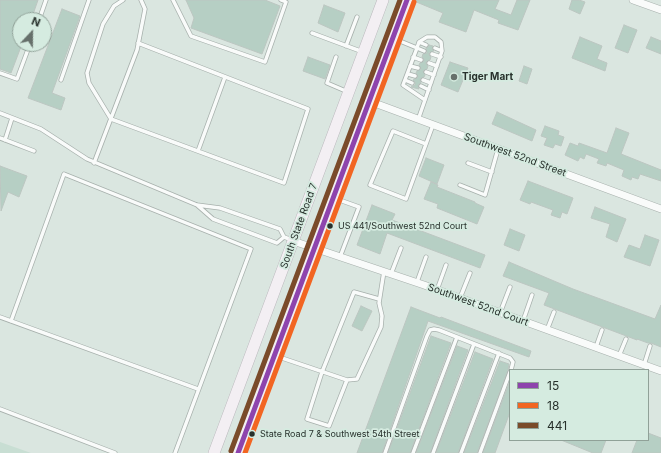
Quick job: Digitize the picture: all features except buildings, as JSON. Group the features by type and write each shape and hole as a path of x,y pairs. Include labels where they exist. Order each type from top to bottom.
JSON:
{"main road":[{"name":"South State Road 7","path":"214,453 289,239 349,92 383,0"},
{"path":"238,453 407,0"}],"street":[{"path":"633,0 661,10"},
{"name":"Southwest 52nd Street","path":"369,101 661,209"},
{"name":"Southwest 52nd Court","path":"289,239 417,282 661,371"}],"lane":[{"path":"42,12 46,0"},
{"path":"61,80 89,0"},
{"path":"123,0 114,6 104,24 87,73 89,84 111,119 284,183 308,109 138,44"},
{"path":"94,163 138,44 145,9 141,0"},
{"path":"173,0 191,36 265,62 286,2 281,0"},
{"path":"346,46 357,17"},
{"path":"312,33 364,52"},
{"path":"418,120 429,90 442,51 440,42 435,37 427,37 419,42 403,85 425,100"},
{"path":"393,38 424,51"},
{"path":"419,42 426,45"},
{"path":"434,48 442,51"},
{"path":"0,74 17,79 27,52"},
{"path":"432,54 440,57"},
{"path":"336,57 327,83 349,92"},
{"path":"413,57 421,60"},
{"path":"429,63 437,66"},
{"path":"410,66 418,68"},
{"path":"426,72 434,75"},
{"path":"408,74 415,76"},
{"path":"198,151 225,77"},
{"path":"405,80 412,83"},
{"path":"423,80 431,83"},
{"path":"421,86 429,90"},
{"path":"0,113 41,129 87,160 197,205 220,208 280,229 289,239 277,244 213,219 197,205"},
{"path":"5,140 12,118"},
{"path":"426,144 393,131 370,185 406,199 433,125"},
{"path":"0,138 34,151"},
{"path":"460,185 485,194 498,149"},
{"path":"468,163 492,172"},
{"path":"11,321 64,174 251,249 175,453"},
{"path":"333,197 359,207 340,257"},
{"path":"391,274 401,248"},
{"path":"417,282 426,257"},
{"path":"437,290 446,265"},
{"path":"274,355 347,380 357,379 381,327 382,316 379,299 384,271"},
{"path":"460,298 470,273"},
{"path":"500,313 510,287"},
{"path":"347,380 329,426 307,419 322,372 354,292 379,299"},
{"path":"523,321 532,296"},
{"path":"547,330 554,312"},
{"path":"0,317 198,389"},
{"path":"385,453 430,330 434,329 457,337 510,358 513,362 511,369"},
{"path":"595,348 602,330"},
{"path":"413,453 457,337"},
{"path":"619,356 626,339"},
{"path":"433,453 474,344"},
{"path":"644,365 650,346"},
{"path":"461,453 499,353"},
{"path":"480,453 509,374"},
{"path":"0,409 115,453"}],"shaded area":[{"path":"0,442 31,453 0,453"}],"transit line":[{"name":"441","path":"231,451 400,0"},
{"name":"15","path":"238,453 407,0"},
{"name":"18","path":"245,453 414,2"}],"place":[{"name":"Tiger Mart","path":"454,77"},
{"name":"US 441/Southwest 52nd Court","path":"330,226"},
{"name":"State Road 7 & Southwest 54th Street","path":"252,434"}]}
